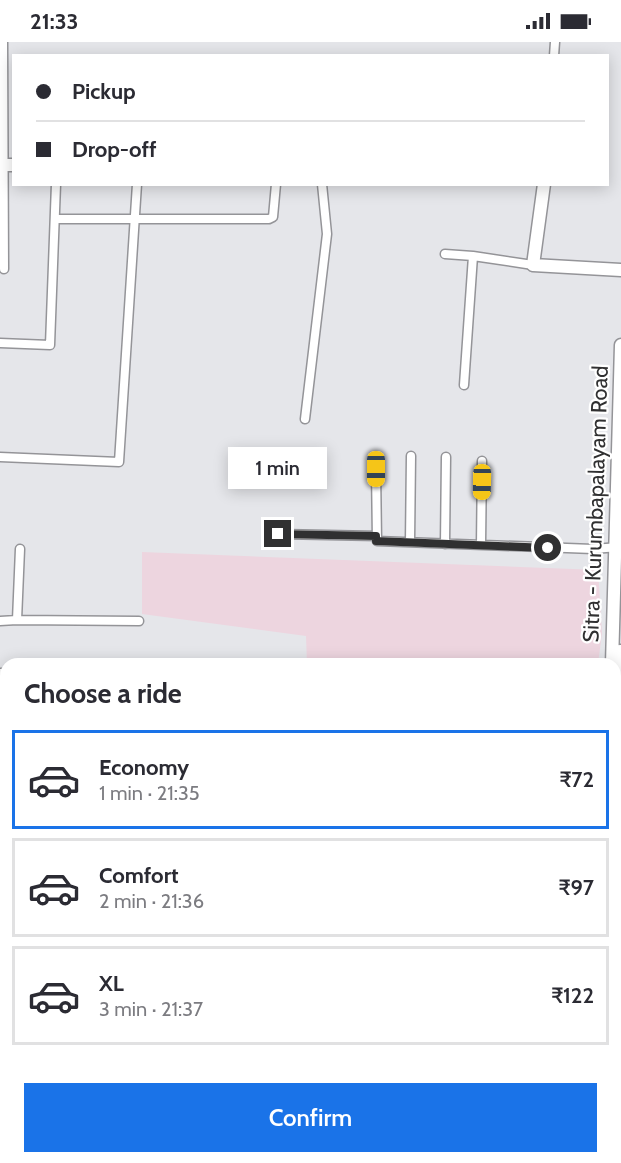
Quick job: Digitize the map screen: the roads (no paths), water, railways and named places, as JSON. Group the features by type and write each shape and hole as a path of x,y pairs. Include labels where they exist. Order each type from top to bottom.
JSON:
{"main road":[{"path":"544,186 533,265 621,270"},
{"name":"Sitra - Kurumbapalayam Road","path":"612,658 618,547 621,345"},
{"name":"Sitra - Kurumbapalayam Road","path":"620,658 621,626"}],"street":[{"path":"2,46 5,165 1,227 4,269"},
{"path":"0,343 50,345 56,186"},
{"path":"0,457 119,462 137,186"},
{"path":"56,219 268,219 273,217 276,208 276,186"},
{"path":"305,419 327,234 322,186"},
{"path":"445,254 533,265"},
{"path":"464,385 473,256"},
{"path":"410,542 411,456"},
{"path":"445,543 446,457"},
{"path":"482,461 482,545"},
{"path":"376,469 376,541 593,549 618,547"},
{"path":"278,534 376,536"},
{"path":"17,620 20,549"},
{"path":"0,621 139,621"}]}
